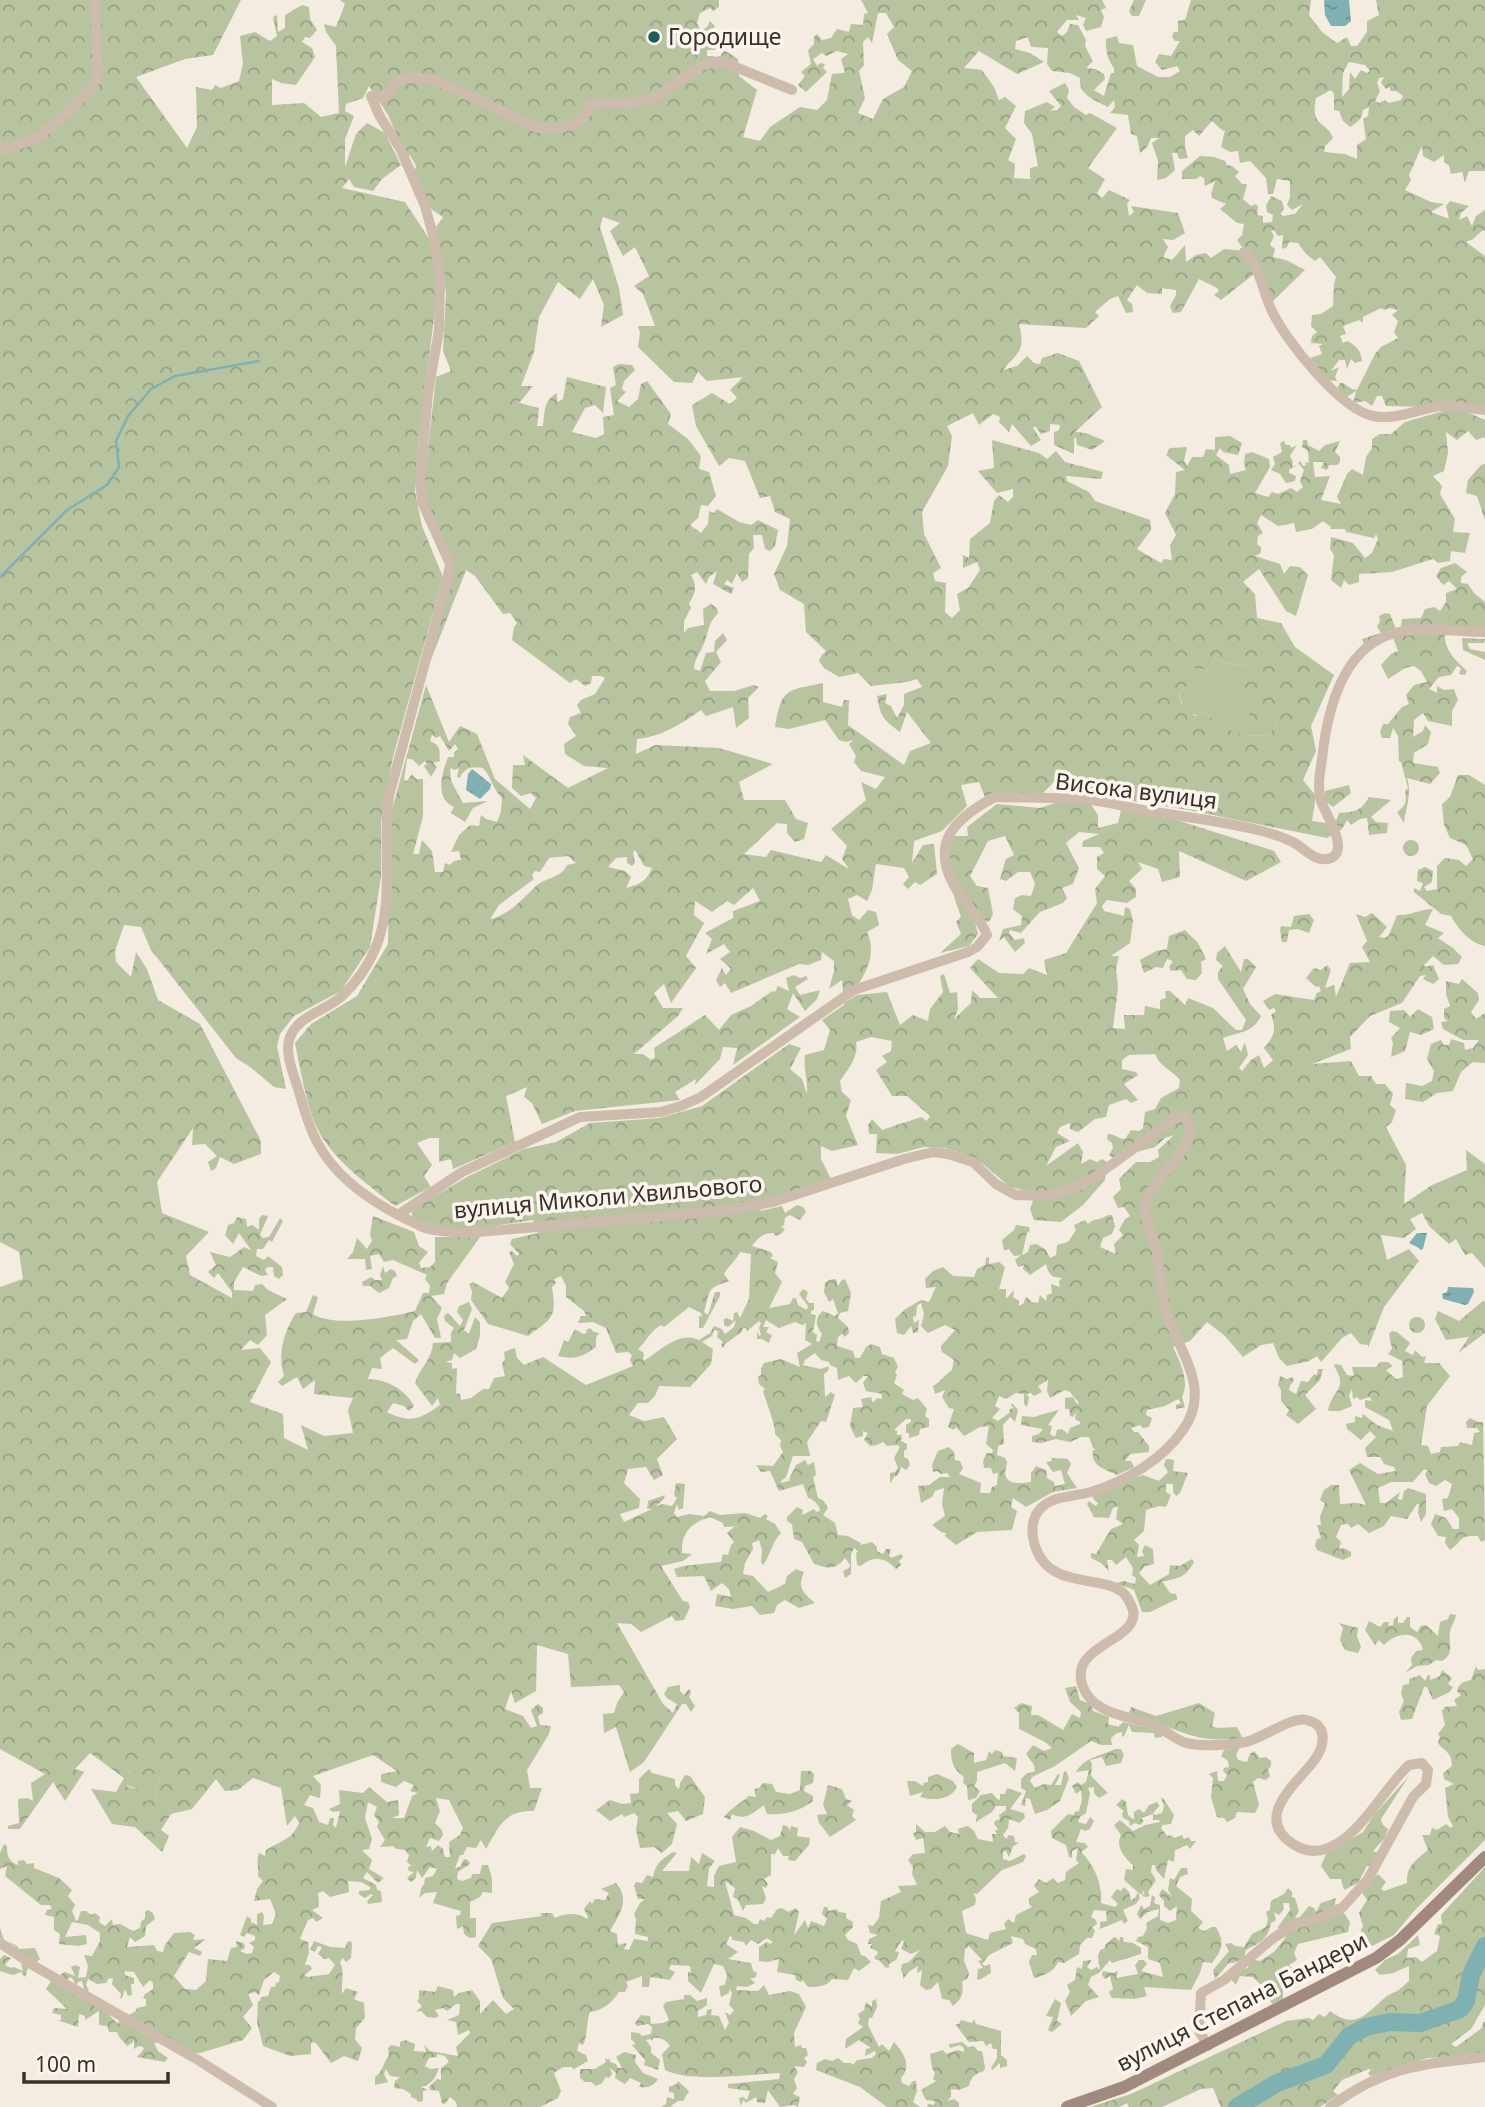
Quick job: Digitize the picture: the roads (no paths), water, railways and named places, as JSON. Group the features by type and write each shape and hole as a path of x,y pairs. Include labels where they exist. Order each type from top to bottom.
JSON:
{"main road":[{"name":"вулиця Степана Бандери","path":"1067,2107 1124,2088 1376,1958 1401,1940 1485,1857"}],"street":[{"path":"0,151 35,139 91,89 98,75 95,0"},
{"path":"398,1214 366,1197 332,1163 317,1143 304,1110 289,1054 289,1040 303,1020 340,998 353,985 375,950 385,909 385,821 389,796 450,565 422,502 420,480 428,393 439,330 440,277 434,239 416,183 371,96 385,97 393,83 410,77 422,77 439,82 538,128 555,129 566,128 581,120 590,103 631,104 656,97 703,65 720,61 792,90"},
{"path":"1244,252 1254,262 1271,310 1288,339 1339,396 1357,410 1388,418 1443,406 1485,410"},
{"name":"Висока вулиця","path":"398,1214 462,1172 580,1117 661,1112 681,1107 701,1097 854,990 878,984 912,969 977,947 987,935 981,920 960,896 947,872 943,846 956,826 981,804 995,797 1092,800 1234,824 1274,834 1296,844 1312,856 1331,858 1337,852 1338,844 1321,799 1325,732 1332,706 1355,660 1368,646 1396,633 1485,632"},
{"name":"вулиця Миколи Хвильового","path":"398,1214 426,1228 466,1233 722,1211 773,1202 904,1158 933,1152 972,1162 996,1184 1016,1195 1045,1196 1075,1188 1167,1122 1184,1117 1190,1132 1183,1149 1147,1195 1144,1205 1157,1252 1159,1287 1195,1384 1192,1413 1185,1428 1151,1462 1118,1482 1041,1507 1033,1523 1034,1543 1051,1569 1059,1575 1125,1593 1134,1612 1133,1620 1122,1632 1104,1643 1086,1661 1081,1683 1086,1694 1097,1705 1156,1726 1184,1743 1246,1742 1261,1738 1295,1720 1306,1720 1318,1725 1322,1731 1323,1743 1314,1761 1281,1799 1278,1812 1278,1826 1287,1839 1308,1850 1333,1846 1355,1831 1409,1765 1422,1763 1429,1776 1426,1784 1413,1797 1368,1879 1343,1907 1320,1918 1294,1924 1224,1980 1201,1993 1199,2031 1208,2046"},
{"path":"0,1943 272,2107"},
{"path":"1330,2107 1350,2092 1404,2068 1485,2057"}],"water":[{"path":"1324,0 1349,0 1351,21 1345,26 1331,26 1325,15"},
{"path":"472,769 491,784 490,789 480,799 466,790 468,774"},
{"path":"1417,1233 1427,1233 1423,1249 1420,1250 1409,1243"},
{"path":"1448,1287 1473,1288 1474,1292 1465,1305 1443,1299 1442,1294 1447,1292"}],"waterway":[{"path":"0,577 67,510 107,485 119,467 116,441 128,416 151,389 175,376 259,361"},
{"path":"1237,2107 1277,2083 1326,2065 1349,2036 1366,2027 1390,2022 1420,2023 1460,2009 1466,2001 1471,1975 1485,1946"}],"place":[{"name":"Городище","path":"654,37"}]}
